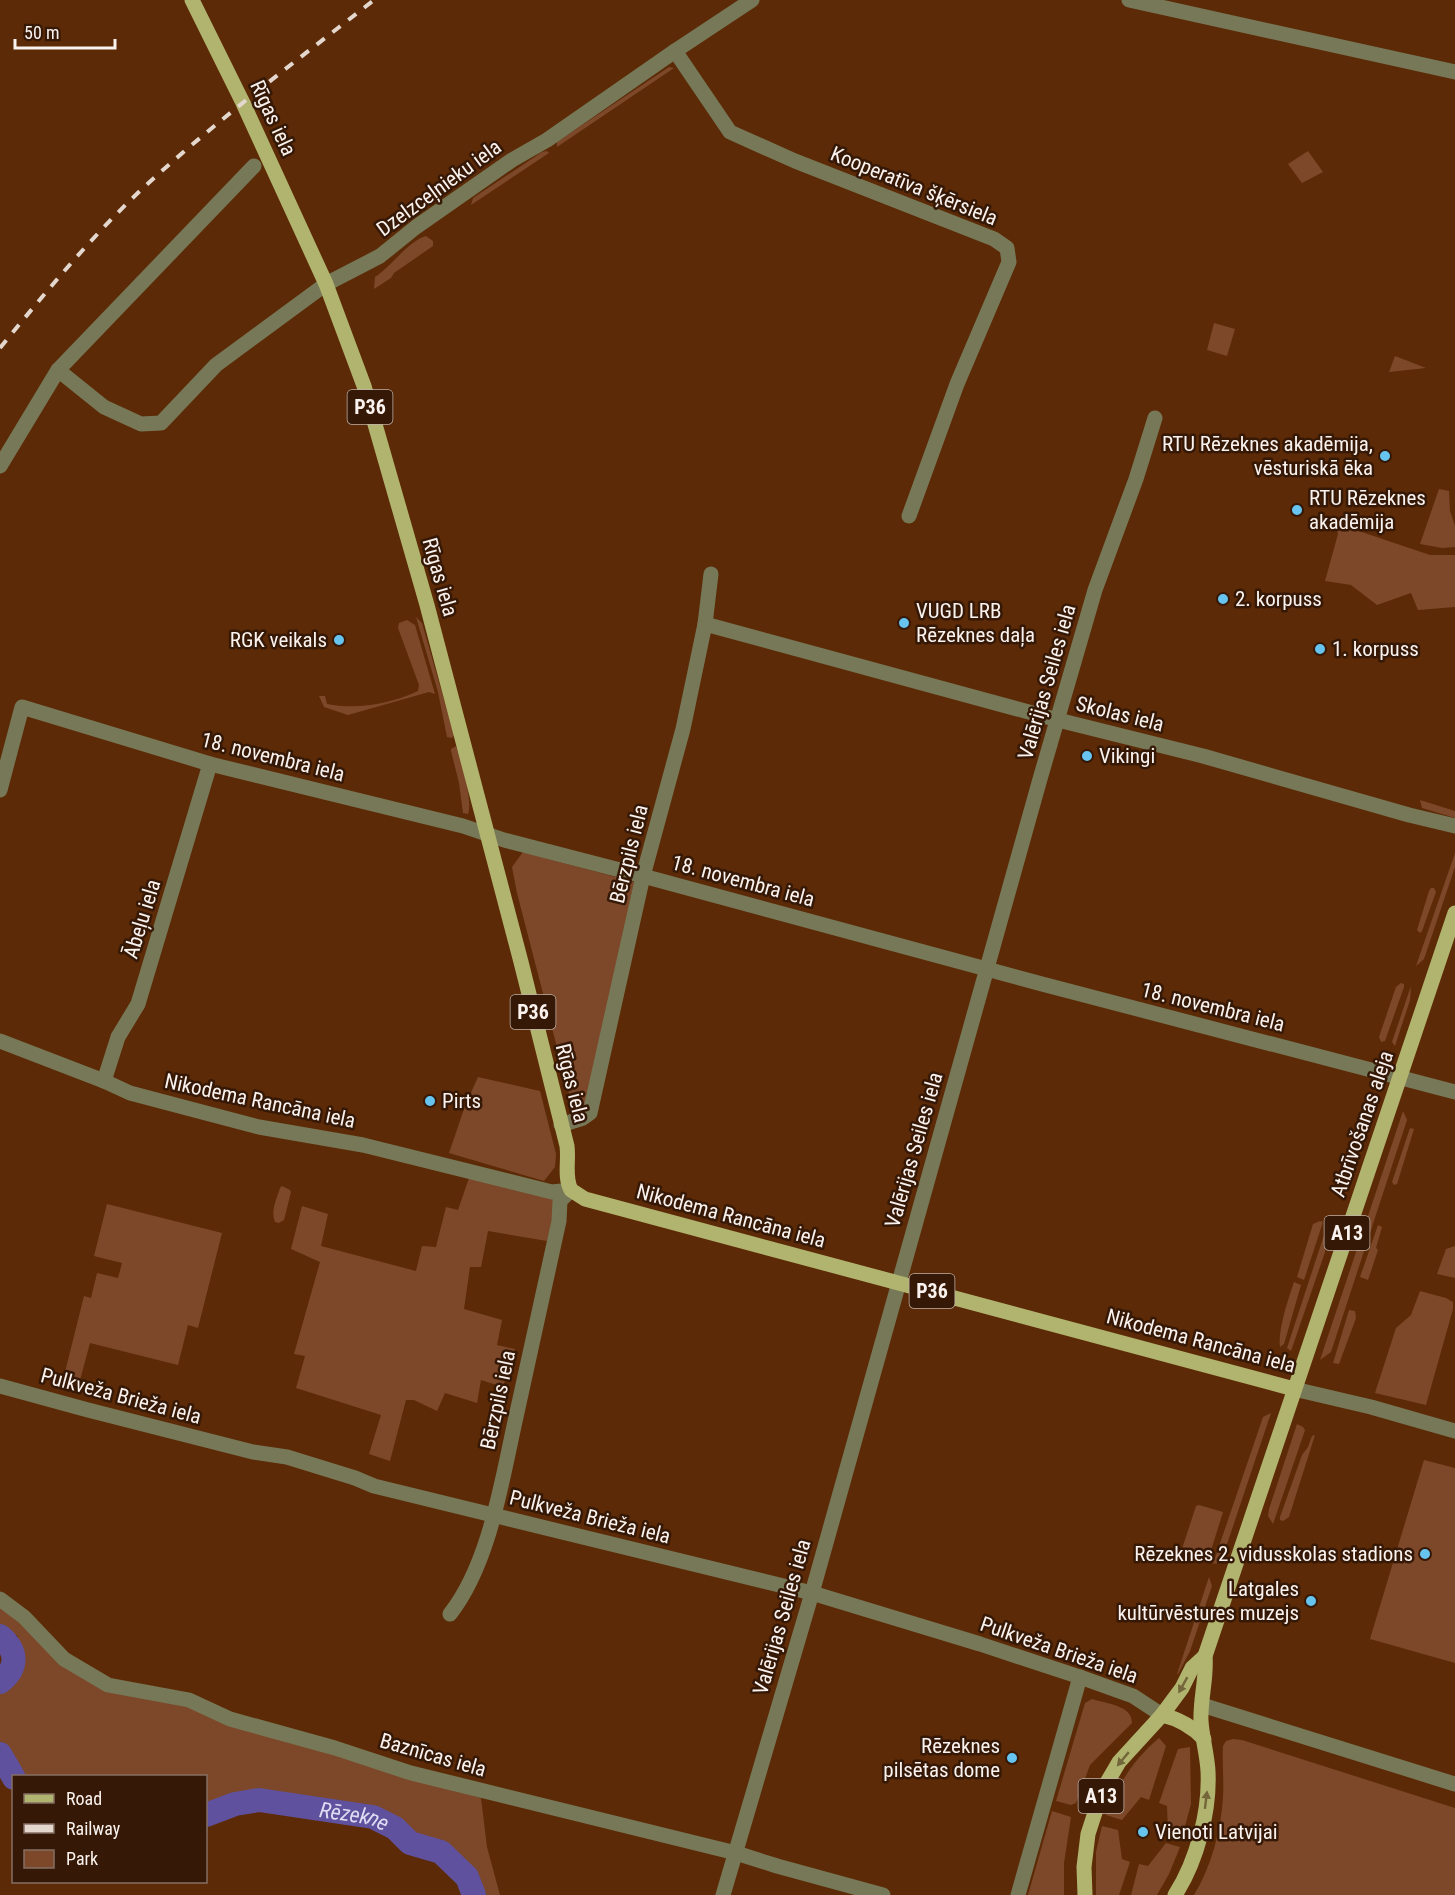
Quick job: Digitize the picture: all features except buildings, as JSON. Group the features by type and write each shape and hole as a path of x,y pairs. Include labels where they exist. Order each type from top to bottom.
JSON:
{"main road":[{"name":"Rīgas iela","path":"192,0 243,103 326,284 352,350 367,397 427,605 487,835 561,1125 568,1155 567,1178 571,1191"},
{"name":"Atbrīvošanas aleja","path":"1175,1895 1181,1886 1201,1836 1207,1797 1208,1772 1201,1721 1207,1672 1205,1656 1455,913"},
{"name":"Nikodema Rancāna iela","path":"571,1191 585,1199 1294,1389"},
{"name":"Atbrīvošanas aleja","path":"1085,1895 1083,1867 1088,1834 1102,1791 1119,1762 1162,1715 1182,1688 1192,1668 1205,1656"},
{"path":"1162,1715 1182,1721 1204,1738"}],"street":[{"name":"Dzelzceļnieku iela","path":"58,370 104,407 141,424 161,423 216,365 326,284 380,256 416,227 752,0"},
{"path":"1130,0 1455,72"},
{"name":"Kooperatīva šķērsiela","path":"675,51 730,132 795,161 994,239 1007,248 1009,262 957,384 909,516"},
{"path":"0,465 58,370 254,166"},
{"name":"Valērijas Seiles iela","path":"723,1895 812,1593 1095,590 1136,479 1155,418"},
{"name":"Bērzpils iela","path":"561,1125 583,1118 590,1113 643,876 683,729 705,624 711,574"},
{"name":"Skolas iela","path":"705,624 1058,720 1203,756 1455,826"},
{"name":"18. novembra iela","path":"0,790 22,707 210,764 463,826 487,835 1042,984 1455,1092"},
{"name":"Ābeļu iela","path":"104,1081 118,1037 138,1004 210,764"},
{"name":"Nikodema Rancāna iela","path":"0,1041 104,1081 130,1094 259,1127 363,1145 552,1192 571,1191"},
{"name":"Bērzpils iela","path":"450,1614 458,1604 476,1568 494,1515 559,1221 560,1200 571,1191"},
{"name":"Pulkveža Brieža iela","path":"0,1386 253,1452 287,1457 356,1478 374,1486 812,1593 1080,1677 1133,1696 1162,1715"},
{"name":"Nikodema Rancāna iela","path":"1294,1389 1371,1407 1455,1431"},
{"name":"Baznīcas iela","path":"0,1599 24,1617 64,1659 108,1685 189,1700 230,1719 335,1748 411,1773 736,1853 884,1895"},
{"path":"1018,1895 1080,1677"},
{"path":"1202,1705 1455,1784"}],"green space":[{"path":"669,67 674,68 557,147 557,142"},
{"path":"1308,151 1323,172 1302,183 1288,164"},
{"path":"542,152 549,153 471,205 473,198"},
{"path":"426,236 433,241 433,246 374,289 375,277 406,248"},
{"path":"1214,323 1235,329 1227,356 1207,350"},
{"path":"1395,356 1426,368 1389,372"},
{"path":"1439,489 1449,491 1450,511 1455,526 1455,547 1442,548 1420,544"},
{"path":"1335,523 1430,555 1455,555 1455,607 1418,610 1411,593 1377,605 1351,585 1325,581 1338,534"},
{"path":"416,617 422,623 454,735 452,738 447,737 438,692"},
{"path":"407,620 415,625 435,694 429,692 348,715 324,707 319,696 325,696 327,704 362,706 385,702 418,691 419,685 398,628 399,623"},
{"path":"456,746 468,790 468,814 463,813 451,751"},
{"path":"1420,800 1455,811 1455,818 1422,808"},
{"path":"523,852 634,882 585,1110 574,1113 517,893 512,867"},
{"path":"1455,853 1455,867 1424,959 1416,966"},
{"path":"1431,888 1434,888 1436,892 1420,933 1417,930"},
{"path":"1401,983 1404,987 1385,1041 1381,1042 1379,1037 1396,987"},
{"path":"1411,986 1410,1000 1395,1046 1392,1042"},
{"path":"478,1077 540,1091 556,1154 555,1167 544,1181 449,1153 465,1106"},
{"path":"1403,1111 1407,1120 1331,1352 1320,1360"},
{"path":"1410,1128 1414,1129 1397,1184 1394,1185 1392,1182"},
{"path":"470,1175 558,1197 547,1241 488,1231 481,1267 470,1267 464,1309 502,1320 497,1345 515,1349 503,1387 481,1380 477,1403 445,1393 437,1411 414,1400 406,1400 390,1461 369,1454 381,1415 296,1388 305,1356 294,1354 320,1262 291,1249 302,1206 328,1214 321,1246 416,1271 422,1246 436,1247 446,1207 458,1210"},
{"path":"282,1186 291,1192 284,1220 279,1223 275,1222 274,1209"},
{"path":"107,1204 222,1233 198,1328 188,1325 178,1365 90,1343 79,1384 63,1380 84,1296 91,1298 97,1273 118,1278 122,1263 94,1256"},
{"path":"1323,1222 1304,1280 1297,1277 1313,1224"},
{"path":"1378,1225 1382,1227 1376,1248 1378,1250 1368,1280 1360,1277"},
{"path":"1325,1232 1325,1252 1291,1351 1287,1348"},
{"path":"1455,1246 1455,1278 1437,1274 1446,1249"},
{"path":"1294,1282 1301,1285 1284,1344 1280,1347 1282,1323"},
{"path":"1420,1291 1453,1302 1426,1405 1375,1393 1396,1328 1411,1315"},
{"path":"1349,1310 1355,1311 1356,1318 1339,1364 1333,1363"},
{"path":"1271,1413 1222,1559 1213,1564 1263,1417"},
{"path":"1297,1424 1305,1430 1273,1524 1268,1516 1269,1509"},
{"path":"1315,1435 1289,1517 1283,1521 1280,1520 1302,1455 1312,1436"},
{"name":"Rēzeknes 2. vidusskolas stadions","path":"1424,1460 1455,1468 1455,1663 1370,1639"},
{"path":"1196,1506 1223,1512 1208,1560 1205,1562 1183,1555 1181,1552"},
{"path":"1209,1577 1212,1586 1190,1651 1177,1674"},
{"path":"0,1600 108,1685 189,1700 481,1798 487,1847 500,1895 473,1895 471,1884 441,1852 410,1843 395,1828 373,1817 259,1800 235,1804 207,1816 207,1775 12,1776 0,1754 0,1692 18,1677 18,1636 0,1629"},
{"path":"1092,1699 1128,1712 1132,1723 1090,1765 1076,1803 1071,1805 1056,1801 1085,1703"},
{"path":"1159,1738 1166,1746 1149,1800 1141,1797 1122,1820 1106,1815 1128,1773"},
{"path":"1233,1739 1455,1808 1455,1895 1194,1895 1210,1861 1220,1823 1223,1797 1223,1746 1226,1741"},
{"path":"1190,1747 1191,1804 1182,1837 1168,1834 1167,1806 1159,1803 1178,1749"},
{"path":"1052,1811 1071,1817 1064,1863 1064,1895 1028,1895"},
{"path":"1102,1826 1118,1830 1122,1859 1130,1862 1119,1895 1096,1895 1096,1852"},
{"path":"1166,1843 1180,1847 1157,1895 1131,1895 1139,1864 1148,1866"}],"waterway":[{"name":"Rēzekne","path":"0,1636 10,1648 14,1659 10,1671 0,1682"},
{"name":"Rēzekne","path":"0,1754 12,1775"},
{"name":"Rēzekne","path":"207,1815 235,1804 259,1800 373,1817 395,1828 410,1843 441,1852 467,1877 474,1895"}],"railway":[{"path":"0,348 51,286 143,188 228,115 374,0"}],"place":[{"name":"RTU Rēzeknes akadēmija, vēsturiskā ēka","path":"1385,456"},
{"name":"RTU Rēzeknes akadēmija","path":"1297,510"},
{"name":"2. korpuss","path":"1223,599"},
{"name":"VUGD LRB Rēzeknes daļa","path":"904,623"},
{"name":"RGK veikals","path":"339,640"},
{"name":"1. korpuss","path":"1320,649"},
{"name":"Vikingi","path":"1087,756"},
{"name":"Pirts","path":"430,1101"},
{"name":"Rēzeknes 2. vidusskolas stadions","path":"1425,1554"},
{"name":"Latgales kultūrvēstures muzejs","path":"1311,1601"},
{"name":"Rēzeknes pilsētas dome","path":"1012,1758"},
{"name":"Vienoti Latvijai","path":"1143,1832"}]}
